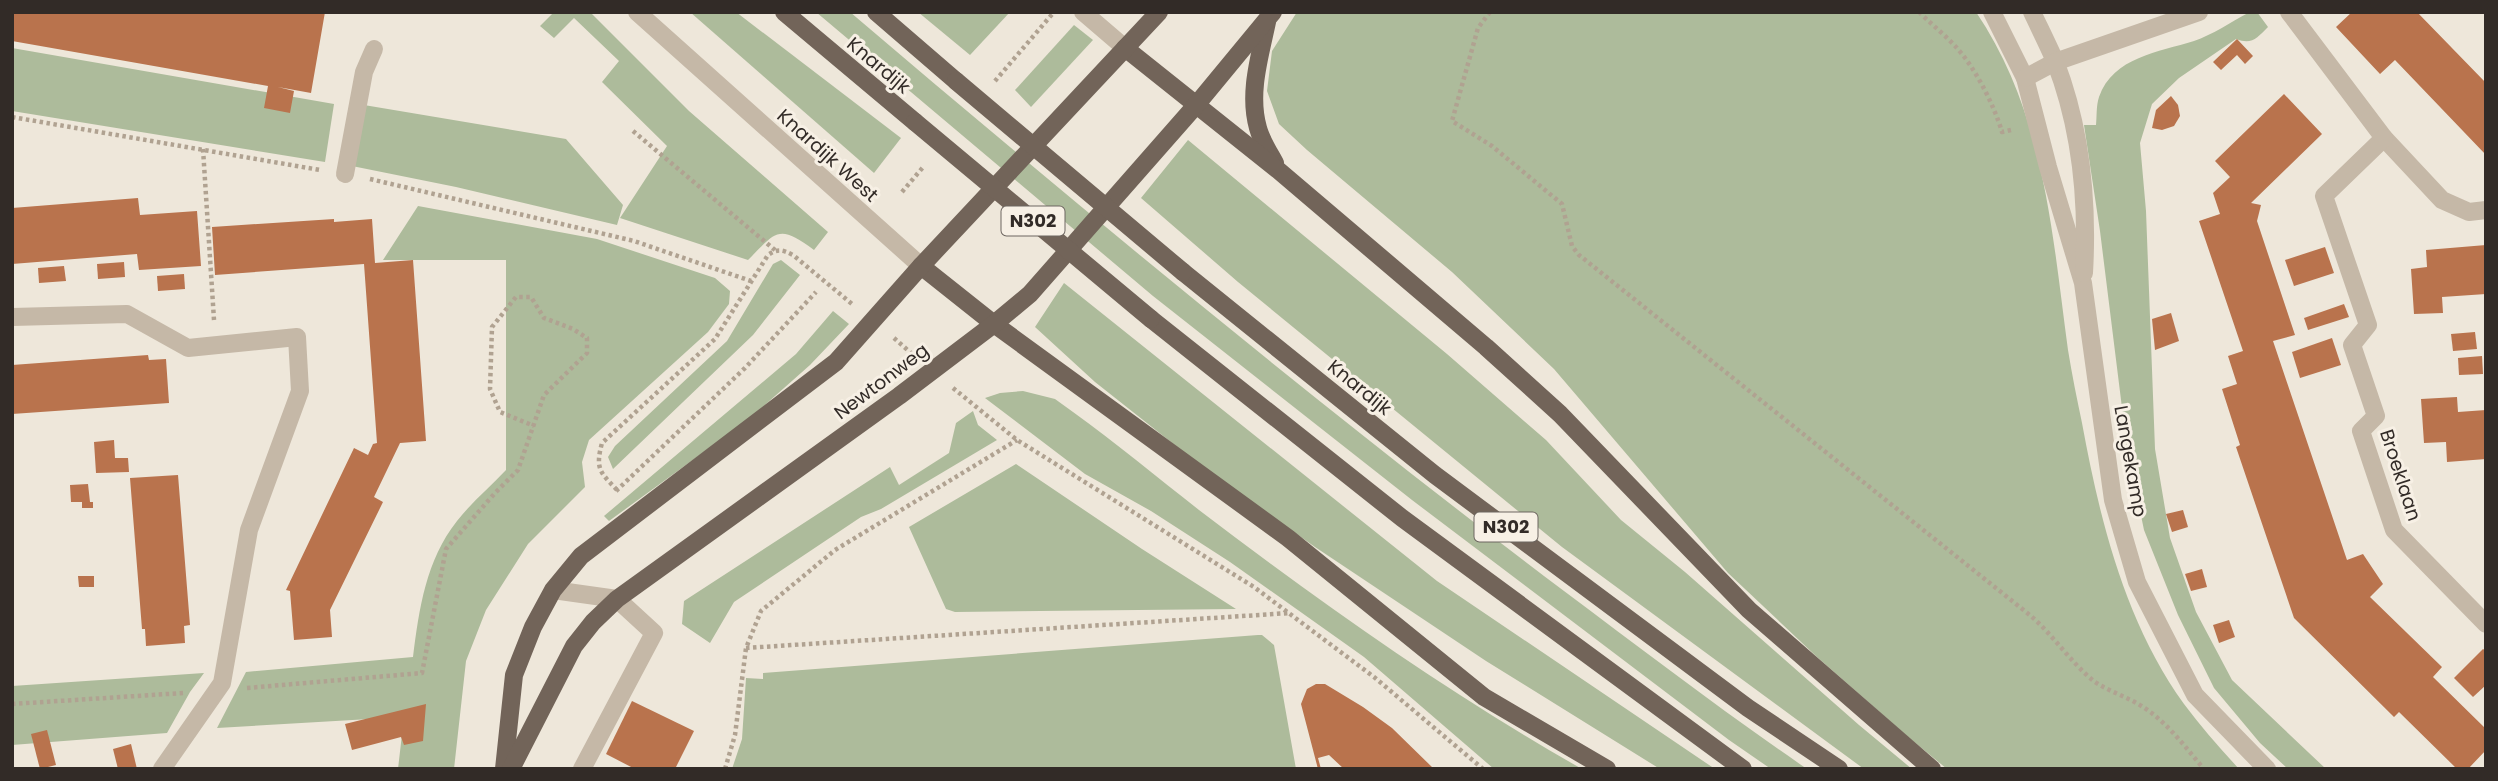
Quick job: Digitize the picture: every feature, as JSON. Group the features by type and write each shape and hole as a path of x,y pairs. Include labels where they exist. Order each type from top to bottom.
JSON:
{"main road":[{"name":"Knardijk","path":"784,12 1151,319 1402,518 1742,769"},
{"name":"Knardijk","path":"876,12 1184,272 1435,475 1748,708 1839,769"},
{"path":"504,769 514,675 533,627 553,590 582,556 836,362 921,266 1159,12"},
{"path":"1271,15 1255,85 1255,110 1258,129 1278,170"},
{"name":"Newtonweg","path":"511,769 574,646 593,622 617,599 899,396 1030,294 1197,104 1271,15"},
{"path":"1125,48 1278,170 1560,414 1749,610 1931,769"},
{"name":"Knardijk West","path":"921,266 994,324 1288,538 1485,697 1607,769"}],"street":[{"name":"Knardijk West","path":"637,12 921,266"},
{"path":"1083,12 1125,48"},
{"name":"Langekamp","path":"1992,12 2025,78 2064,225 2083,283"},
{"name":"Langekamp","path":"2032,12 2055,62 2080,161 2084,202 2083,283 2113,500 2137,582 2195,695 2267,769"},
{"path":"2025,78 2055,62 2199,12"},
{"path":"2289,12 2384,138 2442,200 2469,212 2486,210"},
{"path":"345,174 364,72 374,49"},
{"name":"Broeklaan","path":"2384,138 2324,197 2368,325 2352,345 2376,416 2361,431 2394,530 2486,624"},
{"path":"12,317 127,314 188,348 297,337 300,391 249,530 222,683 162,769"},
{"path":"553,590 617,599 654,633 582,769"}],"path":[{"path":"1490,12 1478,28 1451,121 1492,146 1562,204 1572,246 1579,255 2031,616 2046,629 2073,662 2096,682 2143,706 2168,727 2204,769"},
{"path":"1919,12 1957,48 1997,116 2002,132 2037,123"},
{"path":"12,117 345,174 517,212 634,241 751,281 715,339 602,443 598,459 599,472 617,490 746,368 816,292"},
{"path":"633,131 775,250"},
{"path":"203,149 216,346"},
{"path":"12,704 217,691 422,673 446,549 518,470 534,426 544,395 587,353 587,338 573,329 544,318 531,297 516,297 492,327 490,389 500,412 534,426"},
{"path":"725,769 735,735 746,648 761,611 835,551 1017,440 1254,587 1374,677 1483,769"},
{"path":"746,648 1290,613"}],"green space":[{"path":"554,12 590,12 689,111 828,232 814,250 792,236 778,234 748,260 620,218 667,146 602,82 619,61 574,18 554,38 540,26"},
{"path":"690,12 736,12 901,138 874,173"},
{"path":"816,12 850,12 1114,234 1292,379 1624,636 1807,769 1771,769 1412,500 1153,296"},
{"path":"918,12 1010,12 970,55"},
{"path":"1297,12 1976,12 1999,51 2017,91 2042,175 2075,387 2097,497 2118,569 2131,605 2163,672 2190,713 2239,769 1947,769 1817,657 1728,573 1554,369 1452,272 1279,124 1267,91 1272,51"},
{"path":"2257,12 2268,27 2250,41 2236,39 2179,78 2152,104 2140,143 2146,211 2155,449 2170,538 2196,612 2232,680 2326,769 2288,769 2260,743 2214,688 2178,615 2144,530 2127,448 2084,125 2096,125 2099,97 2115,73 2126,65 2152,53 2201,38 2248,13"},
{"path":"1074,25 1093,40 1031,107 1015,90"},
{"path":"12,48 334,104 325,162 12,111"},
{"path":"358,104 566,139 623,205 617,225 456,187 347,165"},
{"path":"1188,140 1447,354 1546,440 1621,520 1912,769 1864,769 1562,547 1238,282 1141,198"},
{"path":"418,206 597,239 715,278 730,291 729,304 708,332 589,440 582,462 585,487 528,544 486,610 466,661 454,769 398,769 404,717 217,728 246,672 413,657 421,603 438,552 462,514 506,470 506,260 383,260"},
{"path":"781,260 800,275 753,335 613,469 608,457 615,446 727,341 773,264"},
{"path":"1064,283 1437,581 1715,769 1660,769 1486,661 1315,547 1200,465 1095,382 1035,327"},
{"path":"833,311 849,324 810,365 749,419 609,521 604,516 796,354"},
{"path":"1023,391 1055,399 1338,613 1483,710 1582,769 1494,769 1364,657 1230,562 1151,511 1085,474 985,398 1000,393"},
{"path":"973,411 978,425 997,440 881,509 861,517 734,602 710,643 682,624 684,601 890,467 899,485 949,453 956,423"},
{"path":"1016,464 1236,609 955,612 946,609 909,527"},
{"path":"1262,635 1274,645 1296,769 732,769 742,739 746,678 763,679 763,673"},
{"path":"204,673 167,733 12,745 12,686"}],"building":[{"path":"12,12 325,12 311,93 278,87 294,91 290,113 264,108 268,86 12,41"},
{"path":"2352,12 2417,12 2486,83 2486,155 2395,60 2380,74 2336,27"},
{"path":"2237,39 2253,56 2245,64 2237,55 2221,70 2213,62"},
{"path":"2284,94 2322,134 2251,203 2261,205 2257,221 2295,335 2273,341 2347,560 2363,554 2383,584 2370,597 2442,667 2433,677 2486,729 2486,750 2468,769 2457,769 2399,712 2394,717 2294,618 2236,447 2240,445 2222,389 2237,384 2228,356 2243,351 2199,221 2220,214 2213,193 2230,177 2215,161"},
{"path":"2171,96 2178,105 2180,116 2174,126 2162,130 2152,128 2156,110"},
{"path":"138,198 140,215 197,211 201,266 139,270 137,254 12,264 12,208"},
{"path":"334,219 334,222 372,219 375,263 413,260 426,441 400,443 374,497 383,502 330,610 332,637 294,640 290,591 286,590 354,448 368,455 373,444 377,443 364,264 215,275 212,227"},
{"path":"2486,245 2486,294 2442,297 2443,313 2414,314 2411,269 2427,267 2426,250"},
{"path":"2325,247 2334,273 2294,286 2285,260"},
{"path":"124,262 125,277 98,279 97,264"},
{"path":"64,266 66,281 39,283 38,268"},
{"path":"184,274 185,289 158,291 157,276"},
{"path":"2344,304 2349,317 2308,330 2304,318"},
{"path":"2171,313 2179,341 2155,350 2152,319"},
{"path":"2475,332 2477,349 2453,351 2451,334"},
{"path":"2332,338 2341,365 2300,378 2292,352"},
{"path":"148,355 149,360 166,359 169,403 12,414 12,365"},
{"path":"2482,356 2483,374 2459,375 2458,358"},
{"path":"2457,397 2458,412 2486,410 2486,459 2447,462 2446,442 2424,443 2421,399"},
{"path":"114,440 115,458 128,458 129,472 96,473 94,442"},
{"path":"178,475 190,625 184,626 185,643 146,646 145,629 142,629 130,478"},
{"path":"88,484 93,508 82,508 82,502 71,502 70,485"},
{"path":"2183,510 2188,527 2172,532 2166,514"},
{"path":"2202,569 2207,587 2191,591 2185,574"},
{"path":"78,576 94,576 94,587 79,587"},
{"path":"2229,620 2235,637 2219,643 2213,625"},
{"path":"2483,649 2486,651 2486,685 2473,697 2454,678"},
{"path":"1316,684 1325,684 1392,728 1434,769 1344,769 1329,755 1318,758 1321,769 1318,769 1301,704 1307,689"},
{"path":"632,701 694,731 675,769 635,769 606,754"},
{"path":"426,704 423,741 404,745 401,737 352,750 345,724"},
{"path":"47,730 56,765 40,769 31,734"},
{"path":"131,744 137,769 118,769 113,749"}]}
